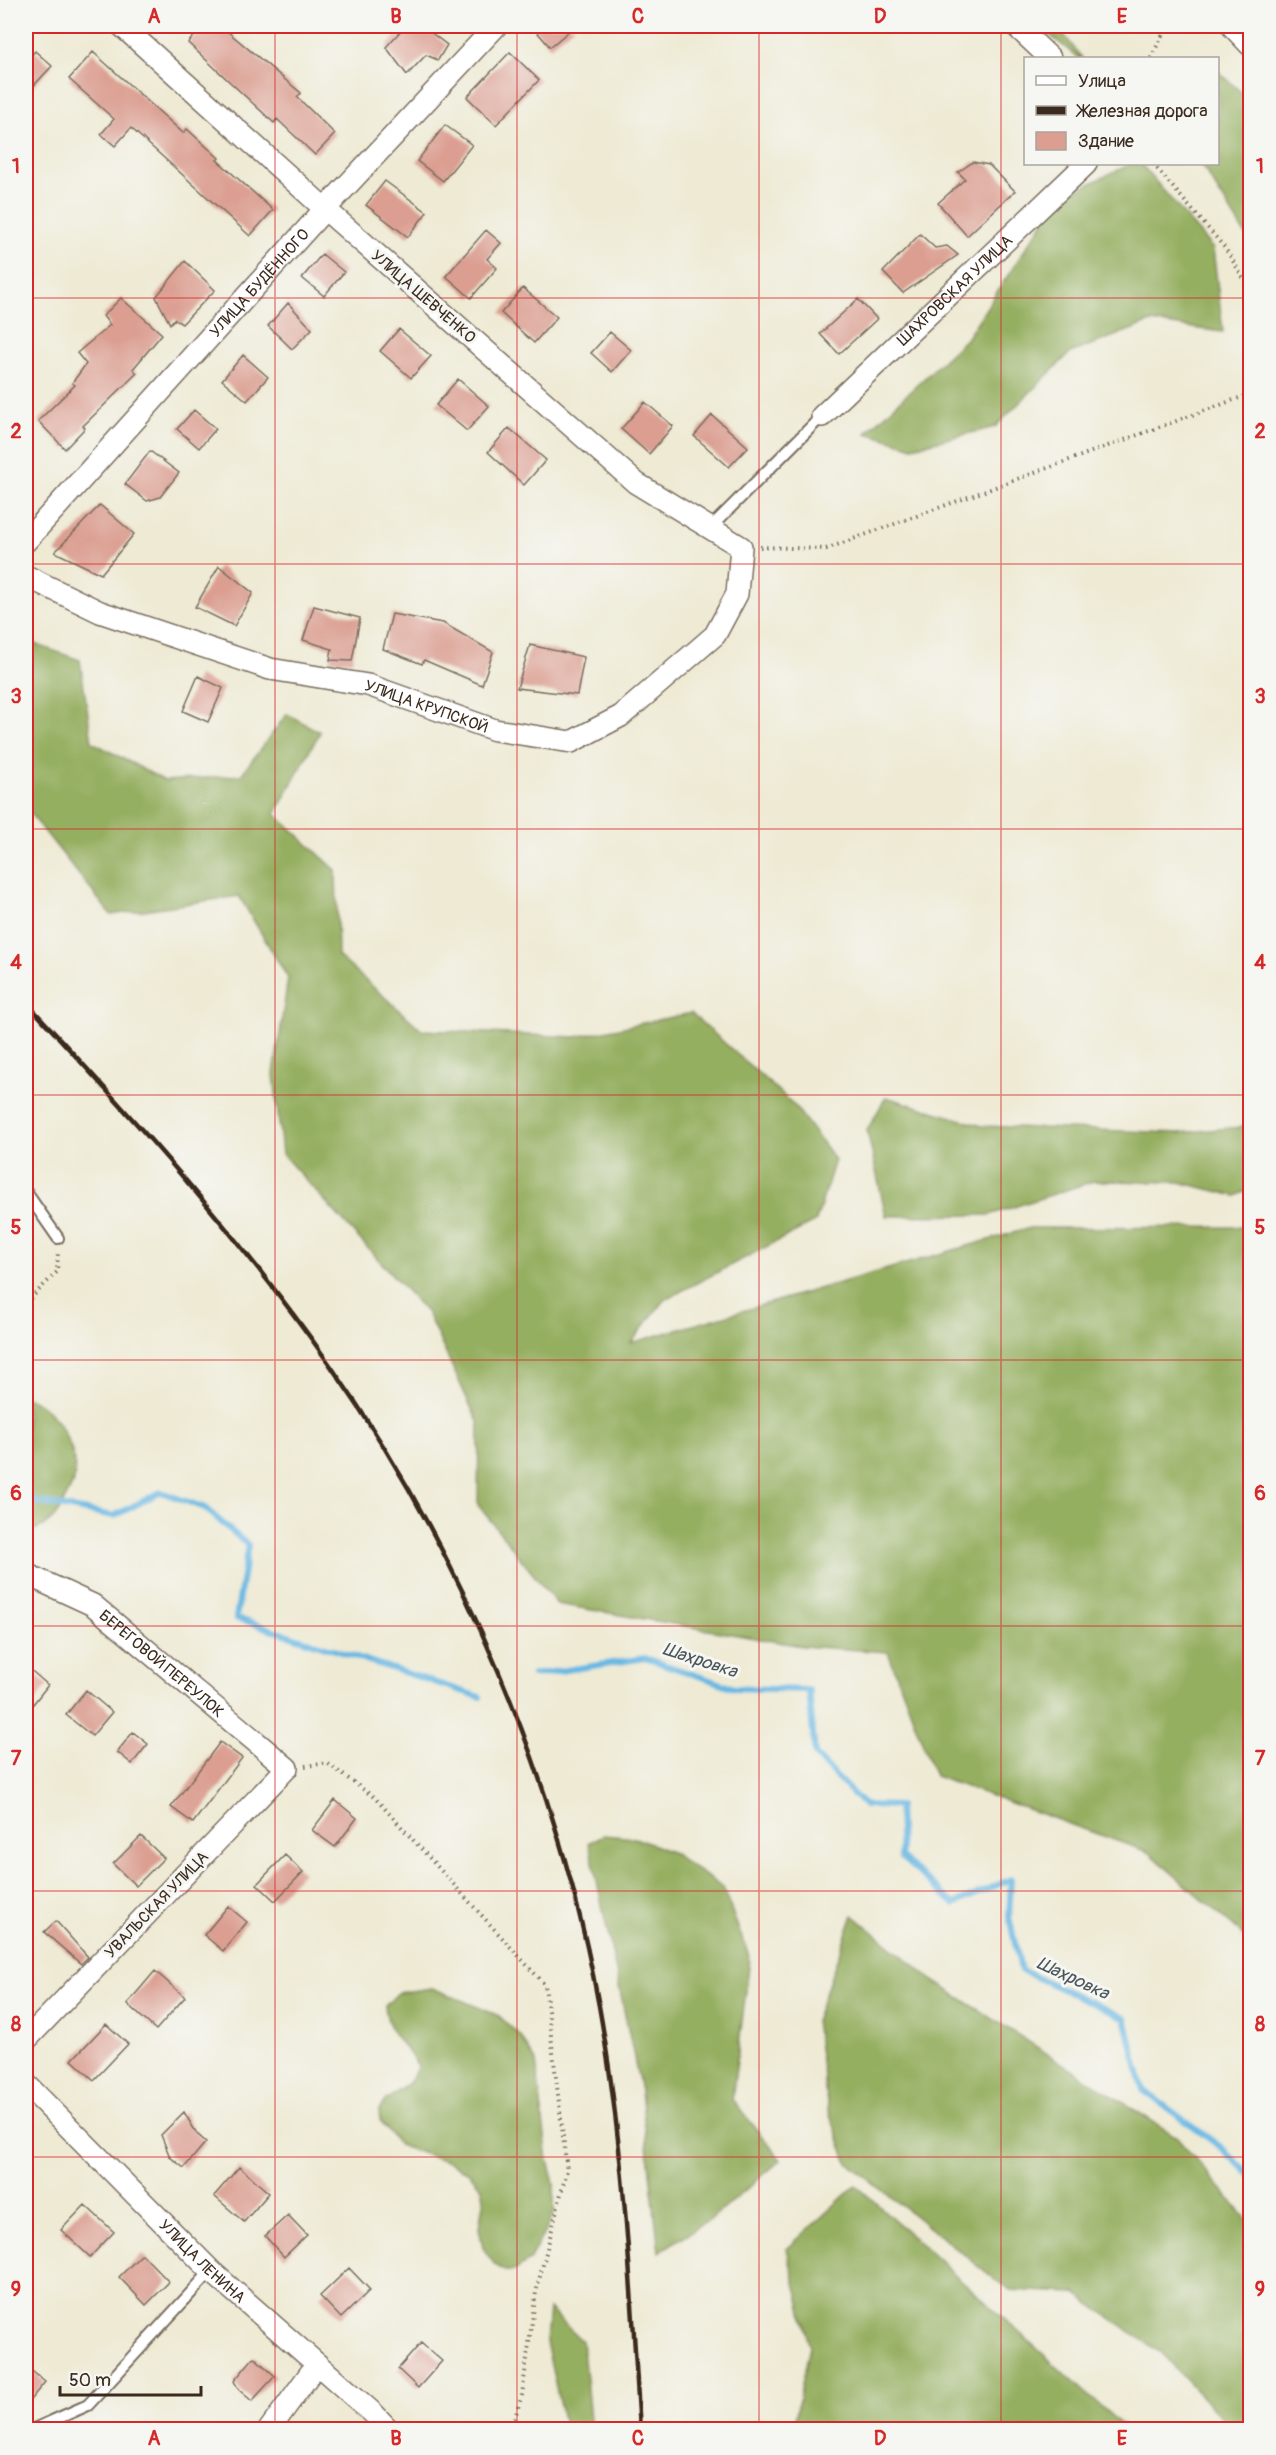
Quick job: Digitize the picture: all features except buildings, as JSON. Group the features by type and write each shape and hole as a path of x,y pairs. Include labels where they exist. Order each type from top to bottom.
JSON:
{"street":[{"name":"УЛИЦА ШЕВЧЕНКО","path":"122,26 325,209 636,483 741,547"},
{"name":"УЛИЦА БУДЁННОГО","path":"26,542 325,209 496,26"},
{"path":"1016,26 1049,57"},
{"path":"1232,26 1251,45"},
{"name":"ШАХРОВСКАЯ УЛИЦА","path":"822,416 1085,165"},
{"name":"УЛИЦА КРУПСКОЙ","path":"26,576 100,612 270,669 368,685 495,730 571,742 621,716 715,636 737,594 741,547"},
{"name":"БЕРЕГОВОЙ ПЕРЕУЛОК","path":"26,1574 93,1605 287,1768"},
{"name":"УВАЛЬСКАЯ УЛИЦА","path":"26,2040 287,1768"},
{"name":"УЛИЦА ЛЕНИНА","path":"26,2084 211,2271 389,2430"},
{"path":"269,2430 317,2364"}],"lane":[{"path":"710,528 822,416"},
{"path":"26,1192 58,1238"},
{"path":"32,2430 88,2405 211,2271"}],"path":[{"path":"1152,57 1167,26"},
{"path":"1154,165 1225,248 1251,289"},
{"path":"741,547 826,549 1251,394"},
{"path":"26,1303 57,1272 58,1238"},
{"path":"287,1768 327,1762 375,1797 546,1985 567,2170 536,2292 522,2395 511,2430"}],"green space":[{"path":"1038,26 1057,26 1081,57 1078,57"},
{"path":"1219,72 1250,100 1250,242 1202,165 1219,165"},
{"path":"1129,165 1142,165 1213,249 1223,332 1151,322 1070,353 995,427 913,447 866,433 966,339 1059,198"},
{"path":"26,641 80,660 92,742 165,781 241,775 287,714 320,732 275,814 336,870 338,956 422,1030 576,1037 691,1013 794,1105 835,1160 816,1221 664,1300 631,1343 1030,1228 1250,1227 1250,1941 1148,1852 935,1776 888,1652 802,1646 557,1604 478,1505 479,1424 427,1313 282,1154 274,1074 288,978 239,896 111,915 26,808"},
{"path":"886,1097 982,1126 1179,1133 1250,1126 1250,1189 1236,1196 1179,1182 1094,1181 989,1215 886,1216 867,1130"},
{"path":"26,1397 46,1409 61,1428 71,1450 75,1474 71,1487 56,1515 49,1522 33,1530 26,1527"},
{"path":"603,1835 635,1838 671,1852 723,1888 750,1959 732,2099 781,2160 711,2219 659,2252 641,2091 589,1843"},
{"path":"853,1915 932,1980 1177,2137 1250,2223 1250,2429 1232,2429 1161,2353 1075,2293 1009,2290 848,2163 828,2109 815,2021"},
{"path":"432,1988 499,2016 521,2037 536,2062 548,2161 554,2183 554,2214 529,2261 514,2271 505,2271 495,2265 483,2248 479,2228 484,2197 482,2188 469,2173 452,2163 399,2145 380,2120 379,2110 385,2101 409,2083 418,2066 393,2032 385,2006 398,1993"},
{"path":"856,2185 1126,2429 793,2429 810,2345 787,2249"},
{"path":"549,2309 582,2341 591,2429 565,2429 546,2342"}],"waterway":[{"name":"Шахровка","path":"26,1500 114,1516 161,1492 205,1508 248,1545 236,1618 480,1697"},
{"name":"Шахровка","path":"533,1675 645,1658 734,1688 809,1690 815,1755 864,1805 899,1806 901,1857 954,1904 1011,1879 1009,1917 1021,1970 1125,2018 1143,2090 1222,2148 1250,2175"}],"railway":[{"path":"26,1002 184,1178 259,1270 330,1365 422,1512 462,1590 498,1671 530,1753 558,1837 581,1921 599,2006 621,2164 640,2430"}]}
